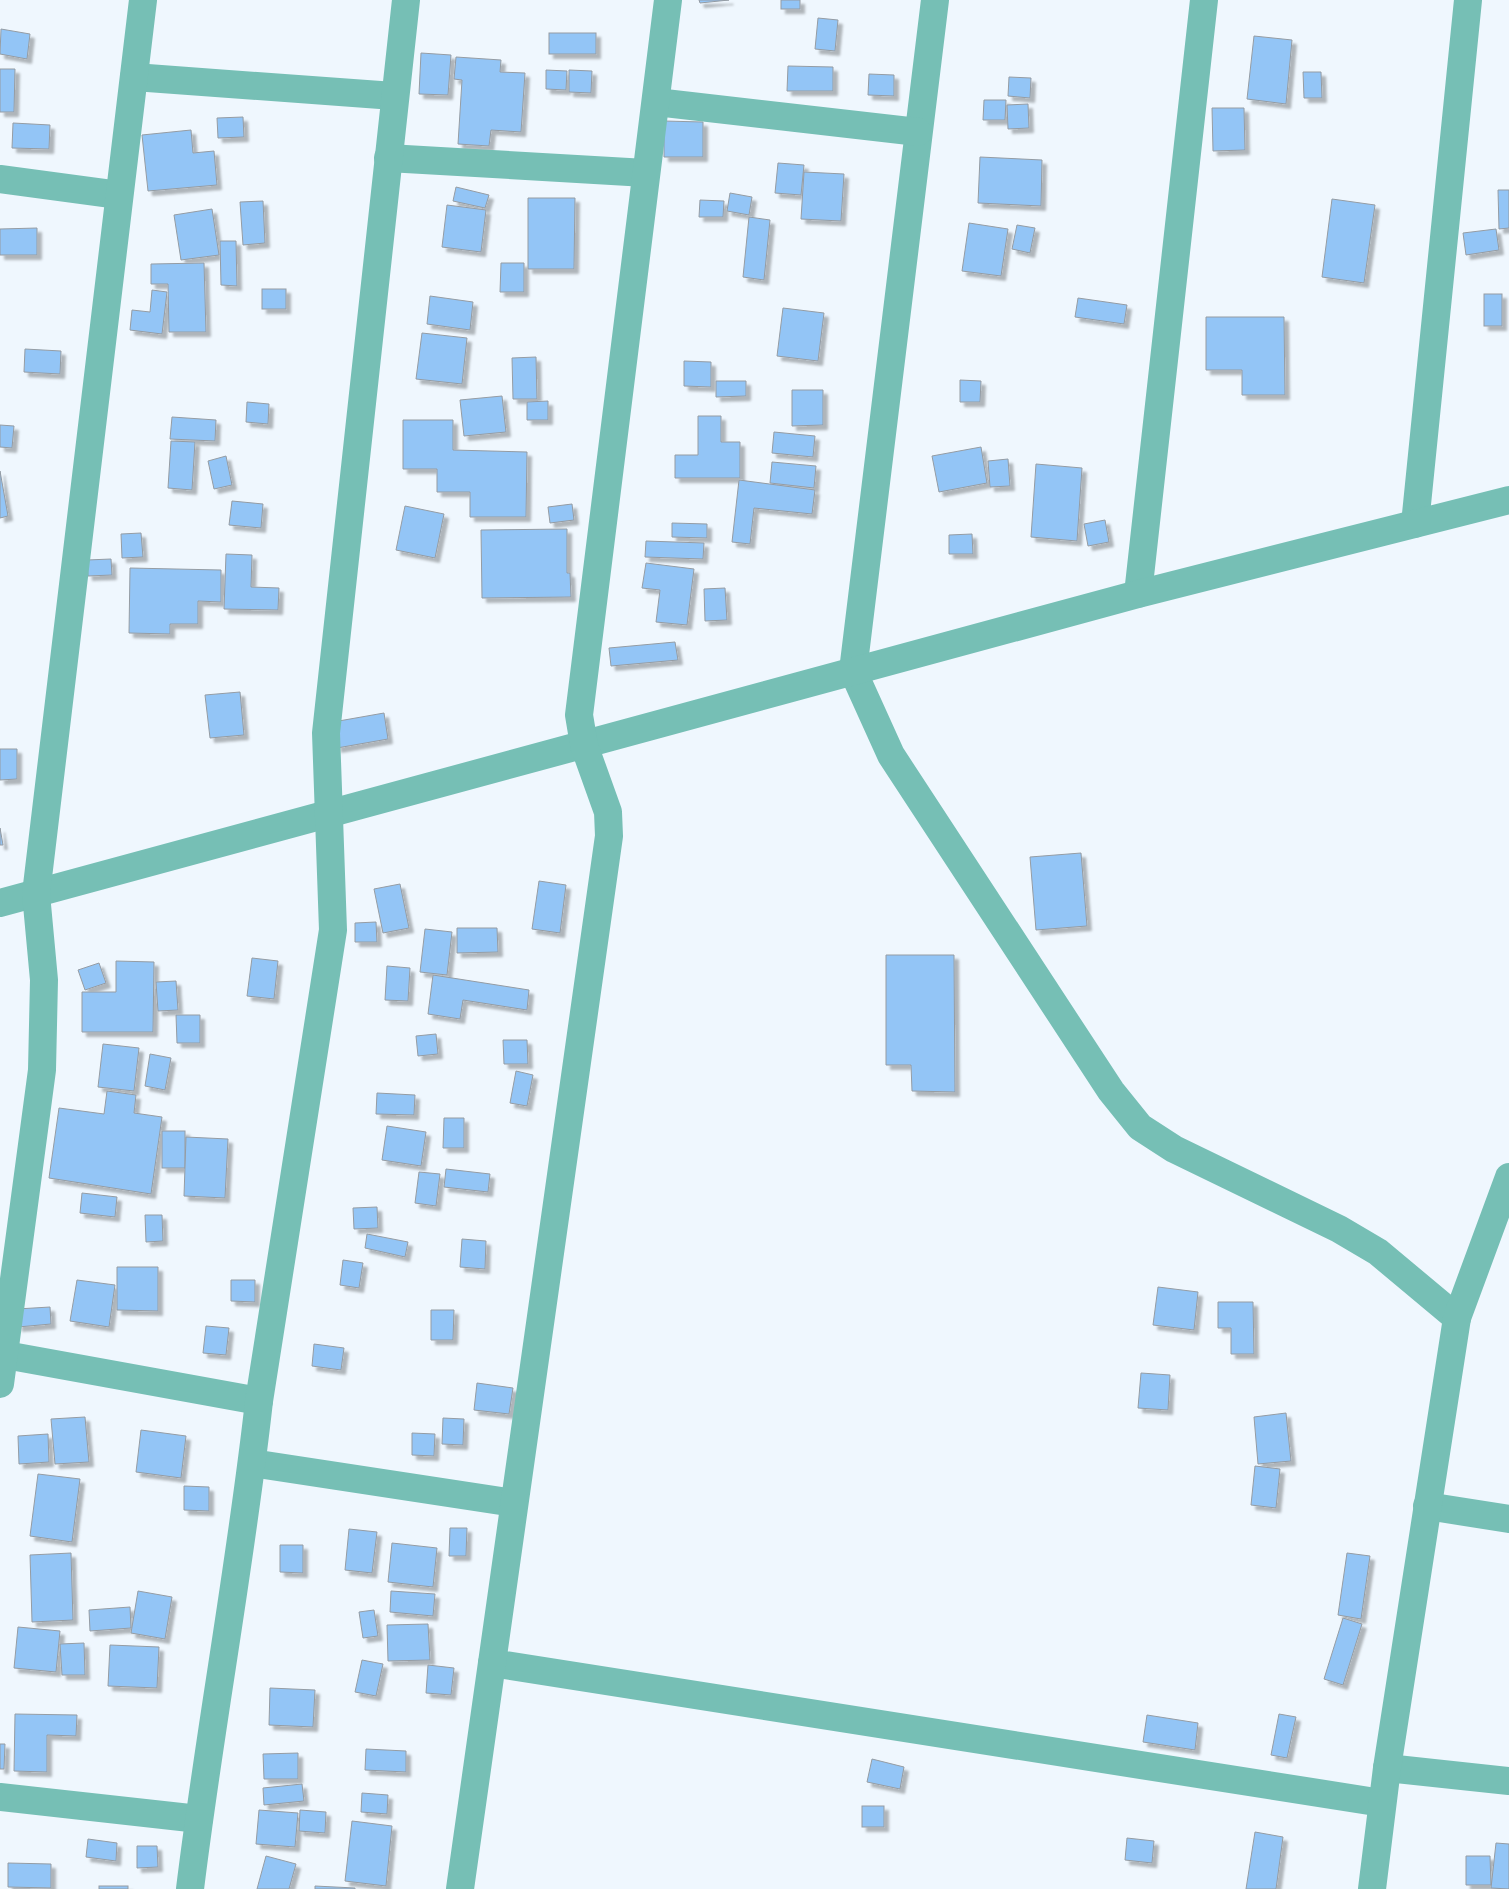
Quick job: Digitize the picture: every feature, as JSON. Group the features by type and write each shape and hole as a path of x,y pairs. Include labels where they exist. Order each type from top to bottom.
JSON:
{"street":[{"path":"0,1384 2,1355 42,1070 44,980 36,894 143,0"},
{"path":"190,1889 252,1463 259,1401 333,930 326,733 394,96 406,0"},
{"path":"460,1889 609,836 608,812 584,745 579,715 668,0"},
{"path":"935,0 853,672 891,755 1111,1091 1140,1127 1174,1150 1339,1229 1378,1252 1457,1318"},
{"path":"1138,594 1204,0"},
{"path":"1415,524 1468,0"},
{"path":"134,77 394,96"},
{"path":"656,102 918,132"},
{"path":"388,158 646,173"},
{"path":"0,179 119,194"},
{"path":"0,904 1138,594 1509,500"},
{"path":"1372,1889 1387,1768 1457,1318 1509,1177"},
{"path":"2,1355 259,1401"},
{"path":"252,1463 514,1503"},
{"path":"1427,1506 1509,1519"},
{"path":"492,1663 1382,1803"},
{"path":"1387,1768 1509,1781"},
{"path":"0,1796 199,1819"}],"building":[{"path":"699,0 729,0 700,3"},
{"path":"781,0 800,0 800,9 781,9"},
{"path":"818,18 838,20 835,51 815,49"},
{"path":"1,29 30,34 27,59 0,54"},
{"path":"549,33 596,33 596,54 549,54"},
{"path":"1254,36 1292,40 1286,104 1247,99"},
{"path":"421,53 451,55 448,95 419,94"},
{"path":"456,57 501,60 500,72 525,73 521,132 491,130 489,146 458,144 462,80 454,79"},
{"path":"788,66 833,67 833,91 787,91"},
{"path":"0,69 15,69 14,112 0,112"},
{"path":"546,70 567,71 566,90 546,89"},
{"path":"569,70 592,71 591,93 569,92"},
{"path":"1303,72 1321,72 1322,98 1304,98"},
{"path":"869,74 894,75 894,96 868,95"},
{"path":"1009,77 1031,78 1030,98 1008,96"},
{"path":"984,100 1006,100 1005,120 983,120"},
{"path":"1028,104 1029,128 1008,129 1007,105"},
{"path":"1212,108 1244,108 1245,150 1213,151"},
{"path":"243,117 244,137 218,138 217,118"},
{"path":"664,121 703,122 703,157 664,157"},
{"path":"13,123 50,125 49,149 12,148"},
{"path":"191,130 193,153 214,151 217,185 148,191 142,135"},
{"path":"980,157 1042,160 1041,206 978,203"},
{"path":"778,163 804,165 801,195 775,193"},
{"path":"804,172 844,174 841,221 801,219"},
{"path":"456,187 489,195 485,208 453,201"},
{"path":"1498,190 1509,190 1509,228 1499,229"},
{"path":"730,193 752,197 749,215 727,211"},
{"path":"528,198 575,198 574,269 528,269"},
{"path":"1332,199 1375,205 1364,283 1322,277"},
{"path":"700,200 724,201 723,217 699,217"},
{"path":"263,201 265,243 243,245 240,202"},
{"path":"447,205 486,210 481,252 442,247"},
{"path":"212,209 219,255 181,260 174,215"},
{"path":"749,217 770,220 764,280 743,277"},
{"path":"969,223 1008,229 1001,276 962,271"},
{"path":"1017,225 1035,228 1030,253 1012,249"},
{"path":"37,228 37,255 0,255 0,229"},
{"path":"1496,229 1499,250 1466,255 1463,233"},
{"path":"220,241 236,241 237,286 221,285"},
{"path":"204,263 206,332 169,332 168,284 151,284 151,264"},
{"path":"501,263 524,263 524,292 500,292"},
{"path":"262,289 286,289 286,309 262,309"},
{"path":"152,290 167,292 162,334 130,330 132,310 150,312"},
{"path":"1484,294 1502,294 1502,326 1484,326"},
{"path":"430,296 473,302 470,330 427,324"},
{"path":"1078,298 1127,305 1124,324 1075,317"},
{"path":"783,308 824,313 818,361 777,356"},
{"path":"1206,317 1284,317 1285,395 1242,395 1242,370 1206,370"},
{"path":"422,333 467,338 462,384 416,379"},
{"path":"25,349 61,351 60,374 24,372"},
{"path":"536,357 537,399 513,399 512,358"},
{"path":"684,361 711,362 711,387 684,386"},
{"path":"960,380 981,381 980,402 960,402"},
{"path":"716,381 746,381 746,396 716,397"},
{"path":"792,390 823,390 823,425 792,426"},
{"path":"502,396 506,432 464,436 460,400"},
{"path":"548,401 548,420 527,420 527,402"},
{"path":"247,402 269,404 268,424 246,422"},
{"path":"698,416 721,416 721,442 740,442 740,478 675,478 675,455 698,455"},
{"path":"172,417 216,420 215,441 170,439"},
{"path":"403,420 453,420 453,450 527,452 526,517 470,517 470,492 437,492 437,469 403,469"},
{"path":"0,425 14,426 12,448 0,447"},
{"path":"774,432 815,436 813,457 772,453"},
{"path":"171,441 195,442 192,490 168,488"},
{"path":"981,447 987,483 939,492 932,456"},
{"path":"226,456 232,485 214,489 208,461"},
{"path":"1008,459 1010,486 990,487 988,461"},
{"path":"772,462 816,466 814,488 770,483"},
{"path":"1036,464 1082,468 1077,541 1031,537"},
{"path":"0,471 8,516 0,518"},
{"path":"739,480 815,490 812,514 754,508 750,544 732,542"},
{"path":"232,501 263,504 261,528 229,525"},
{"path":"572,504 574,520 550,523 548,507"},
{"path":"405,506 444,514 435,558 396,550"},
{"path":"1105,520 1109,542 1088,546 1084,524"},
{"path":"672,523 707,524 707,538 672,537"},
{"path":"567,529 567,573 570,573 571,597 482,598 481,530"},
{"path":"141,533 143,557 122,558 121,534"},
{"path":"972,534 973,554 949,554 949,535"},
{"path":"646,541 704,543 703,559 645,557"},
{"path":"226,554 252,555 251,587 279,588 278,610 224,609"},
{"path":"111,559 112,575 88,576 87,560"},
{"path":"646,563 694,569 687,625 656,622 660,590 642,588"},
{"path":"130,568 221,570 221,602 198,601 198,624 170,624 170,634 129,633"},
{"path":"725,588 727,620 705,621 704,589"},
{"path":"675,642 678,660 611,666 609,648"},
{"path":"240,692 244,735 210,738 205,695"},
{"path":"384,713 388,739 337,748 333,722"},
{"path":"0,749 17,749 17,779 0,780"},
{"path":"0,828 3,845 0,845"},
{"path":"1081,853 1087,926 1036,930 1030,857"},
{"path":"539,881 566,885 560,933 532,929"},
{"path":"400,884 409,928 383,933 374,889"},
{"path":"376,922 377,942 355,942 355,923"},
{"path":"457,928 497,928 498,952 457,953"},
{"path":"425,929 452,932 447,975 420,972"},
{"path":"886,955 954,955 955,1092 912,1091 911,1065 886,1065"},
{"path":"252,958 278,961 274,999 247,996"},
{"path":"116,961 154,962 153,1032 82,1032 82,992 116,992"},
{"path":"99,963 106,983 85,990 78,970"},
{"path":"387,966 410,968 408,1001 385,1000"},
{"path":"433,975 529,990 527,1010 463,1000 460,1019 428,1014"},
{"path":"176,981 178,1010 158,1011 156,982"},
{"path":"176,1015 200,1015 200,1043 177,1043"},
{"path":"436,1034 438,1054 418,1056 416,1036"},
{"path":"503,1040 527,1040 528,1064 504,1064"},
{"path":"103,1044 139,1048 134,1091 98,1087"},
{"path":"150,1054 171,1058 165,1090 145,1086"},
{"path":"516,1071 533,1075 527,1106 510,1103"},
{"path":"107,1091 136,1095 134,1113 162,1117 151,1194 49,1178 59,1108 104,1114"},
{"path":"377,1093 415,1095 414,1115 376,1114"},
{"path":"444,1118 464,1118 464,1148 443,1148"},
{"path":"387,1126 426,1132 421,1166 382,1160"},
{"path":"162,1131 185,1131 185,1168 162,1168"},
{"path":"186,1137 228,1139 225,1198 184,1196"},
{"path":"446,1169 490,1174 488,1192 444,1187"},
{"path":"419,1172 440,1174 436,1206 415,1203"},
{"path":"82,1193 117,1197 115,1217 80,1213"},
{"path":"377,1207 378,1228 354,1229 353,1208"},
{"path":"145,1215 162,1215 163,1241 146,1242"},
{"path":"367,1234 408,1242 405,1257 365,1248"},
{"path":"462,1239 486,1241 485,1269 460,1267"},
{"path":"343,1260 363,1263 359,1288 340,1285"},
{"path":"117,1267 158,1267 158,1311 117,1310"},
{"path":"77,1280 115,1285 109,1327 70,1321"},
{"path":"231,1280 255,1280 255,1302 231,1301"},
{"path":"1158,1287 1198,1292 1194,1330 1153,1325"},
{"path":"1218,1302 1253,1302 1254,1354 1231,1354 1231,1328 1218,1328"},
{"path":"50,1307 51,1324 18,1327 17,1309"},
{"path":"431,1310 454,1310 453,1340 431,1340"},
{"path":"206,1326 229,1328 226,1355 203,1353"},
{"path":"314,1344 344,1348 341,1370 312,1366"},
{"path":"1141,1373 1170,1375 1168,1410 1138,1408"},
{"path":"477,1383 513,1388 509,1414 474,1410"},
{"path":"1286,1413 1291,1461 1258,1464 1254,1417"},
{"path":"85,1417 89,1462 55,1464 51,1419"},
{"path":"443,1418 464,1419 463,1445 442,1444"},
{"path":"141,1430 186,1436 181,1478 136,1472"},
{"path":"412,1433 435,1434 434,1456 412,1455"},
{"path":"48,1434 49,1462 19,1464 18,1436"},
{"path":"1255,1466 1280,1469 1276,1508 1251,1505"},
{"path":"38,1474 80,1479 72,1542 30,1536"},
{"path":"184,1486 209,1487 209,1511 184,1510"},
{"path":"450,1528 467,1528 466,1556 449,1556"},
{"path":"349,1529 377,1532 372,1573 345,1570"},
{"path":"392,1543 437,1548 433,1587 388,1582"},
{"path":"280,1545 303,1545 303,1573 280,1572"},
{"path":"71,1553 73,1620 32,1622 30,1555"},
{"path":"1347,1553 1370,1556 1361,1619 1338,1615"},
{"path":"138,1591 172,1597 165,1639 131,1633"},
{"path":"391,1591 435,1594 433,1616 390,1612"},
{"path":"130,1607 131,1628 90,1631 89,1610"},
{"path":"374,1610 378,1636 363,1638 359,1612"},
{"path":"1343,1618 1362,1624 1343,1685 1324,1679"},
{"path":"428,1624 430,1660 388,1661 387,1625"},
{"path":"18,1627 60,1631 56,1672 14,1668"},
{"path":"84,1643 85,1675 62,1675 60,1644"},
{"path":"110,1645 159,1647 157,1688 108,1686"},
{"path":"362,1660 383,1664 376,1696 355,1692"},
{"path":"428,1665 454,1668 451,1695 426,1693"},
{"path":"270,1688 315,1690 313,1727 269,1725"},
{"path":"15,1714 77,1715 76,1736 47,1735 47,1772 14,1771"},
{"path":"1279,1714 1296,1717 1287,1758 1271,1755"},
{"path":"1147,1715 1198,1723 1195,1750 1143,1742"},
{"path":"0,1744 5,1744 4,1769 0,1769"},
{"path":"366,1749 406,1751 406,1772 365,1770"},
{"path":"298,1753 298,1779 264,1779 263,1754"},
{"path":"872,1759 904,1767 900,1789 867,1782"},
{"path":"302,1784 304,1801 264,1805 263,1788"},
{"path":"362,1793 388,1795 387,1814 361,1812"},
{"path":"862,1806 884,1806 884,1827 862,1827"},
{"path":"259,1810 298,1813 295,1847 256,1844"},
{"path":"300,1810 326,1812 325,1833 299,1831"},
{"path":"352,1821 392,1826 386,1886 345,1881"},
{"path":"1255,1832 1283,1837 1276,1889 1246,1889"},
{"path":"1127,1838 1154,1841 1152,1863 1125,1860"},
{"path":"88,1839 117,1843 116,1861 86,1857"},
{"path":"1496,1843 1509,1844 1509,1889 1491,1888"},
{"path":"137,1846 157,1846 158,1867 137,1868"},
{"path":"266,1856 296,1864 289,1889 257,1889"},
{"path":"1466,1856 1490,1856 1491,1885 1466,1885"},
{"path":"8,1863 51,1864 51,1888 8,1887"},
{"path":"99,1886 128,1886 128,1889 99,1889"},
{"path":"315,1886 355,1888 355,1889 315,1889"}]}
